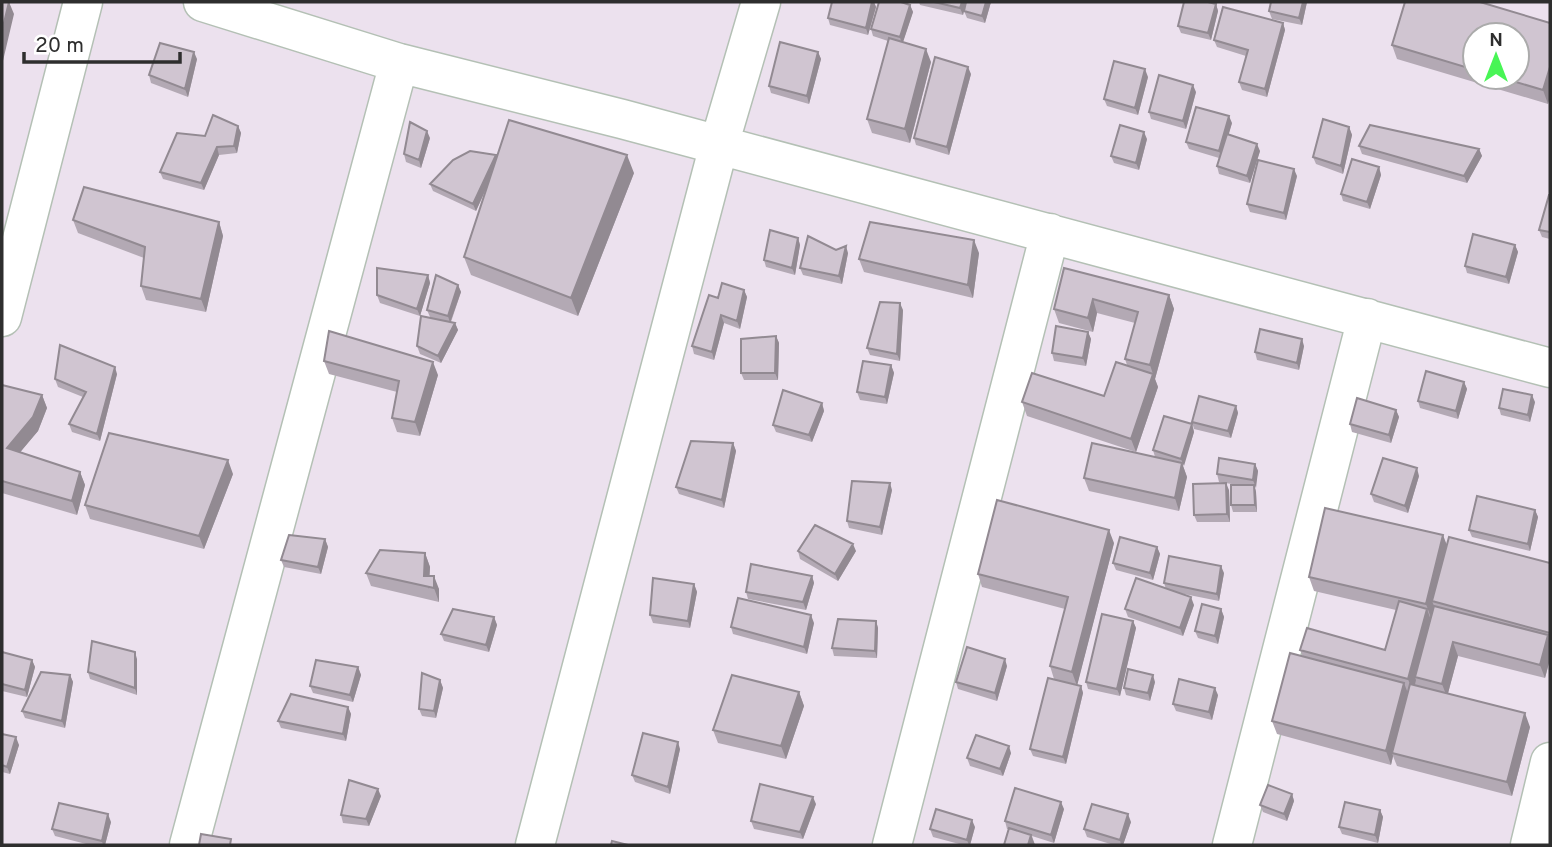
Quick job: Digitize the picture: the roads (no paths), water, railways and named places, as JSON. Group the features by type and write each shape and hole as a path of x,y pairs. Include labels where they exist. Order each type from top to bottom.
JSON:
{"street":[{"path":"2,317 83,2"},
{"path":"203,2 399,63 719,145 1550,368"},
{"path":"535,845 719,145 761,2"},
{"path":"189,845 399,63"},
{"path":"892,845 1050,233"},
{"path":"1232,845 1367,318"},
{"path":"1530,845 1550,762"}]}
